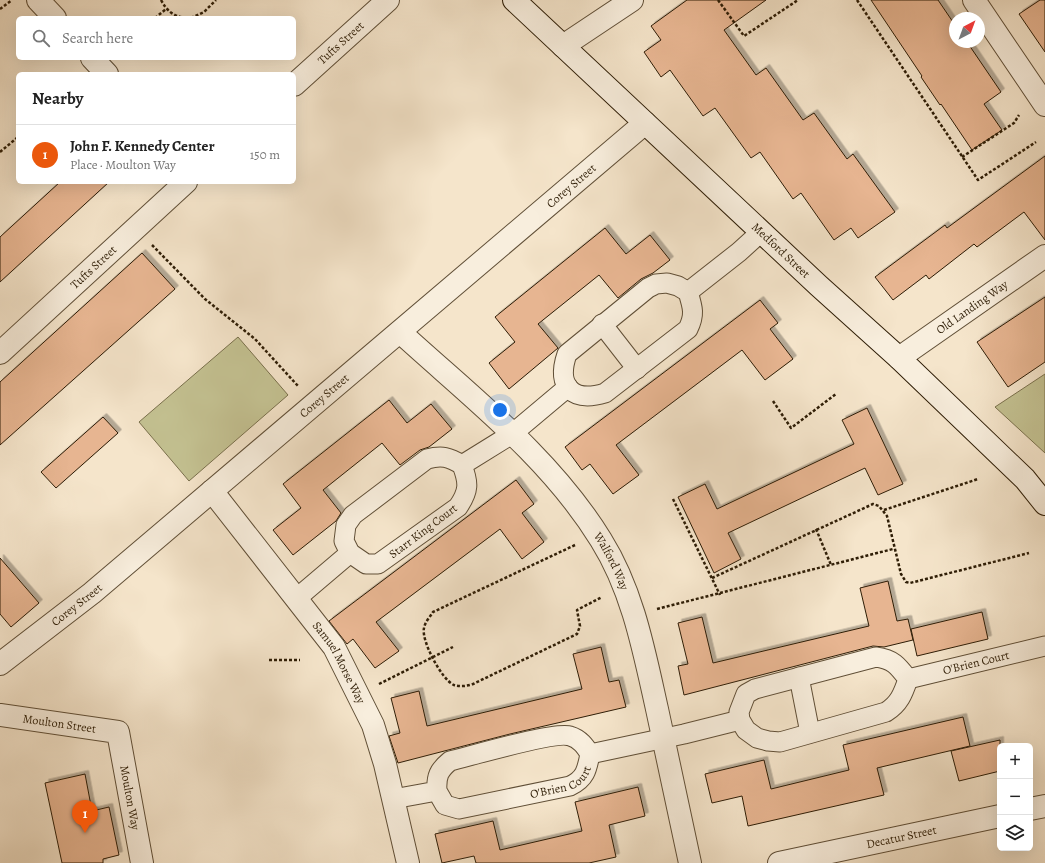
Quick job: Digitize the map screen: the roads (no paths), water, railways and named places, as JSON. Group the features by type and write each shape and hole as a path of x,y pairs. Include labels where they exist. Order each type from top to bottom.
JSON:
{"street":[{"path":"38,0 53,16"},
{"name":"Tufts Street","path":"296,83 388,0"},
{"name":"Medford Street","path":"514,0 761,232 899,358 1025,479 1045,504"},
{"path":"563,46 632,0"},
{"path":"974,0 1045,105"},
{"path":"94,60 105,72"},
{"name":"Corey Street","path":"0,664 92,593 645,123"},
{"name":"Tufts Street","path":"0,353 184,184"},
{"path":"688,292 739,252 761,232"},
{"name":"Old Landing Way","path":"899,358 1045,256"},
{"path":"667,283 678,286 688,292 693,307 693,320 688,329 604,393 592,397 582,396 568,387 564,380 563,369 568,354 602,324 648,288 656,284 667,283"},
{"path":"602,324 637,369"},
{"name":"Walford Way","path":"400,332 512,434 552,473 602,540 616,570 641,637 655,740 690,863"},
{"path":"297,598 350,553 344,541 346,525 352,515 427,459 438,456 450,457 462,466 512,434 568,387"},
{"name":"Starr King Court","path":"350,553 366,564 378,564 458,506 466,496 468,480 462,466"},
{"name":"Samuel Morse Way","path":"212,491 334,647 373,725 408,863"},
{"name":"O'Brien Court","path":"908,679 1045,646"},
{"path":"876,657 888,658 908,679 903,694 896,706 886,712 780,742 757,738 746,730 740,720 739,712 746,694 755,689 876,657"},
{"path":"799,677 810,733"},
{"name":"Moulton Street","path":"0,715 118,732"},
{"path":"590,754 740,720"},
{"name":"Moulton Way","path":"118,732 142,863"},
{"name":"O'Brien Court","path":"551,736 570,736 582,742 590,754 587,772 579,782 570,786 459,809 445,805 437,791 436,779 440,769 450,761 551,736"},
{"path":"393,799 437,791"},
{"path":"1033,808 1045,806"},
{"name":"Decatur Street","path":"779,863 997,817"}],"place":[{"name":"John F. Kennedy Center","path":"85,833"}]}
